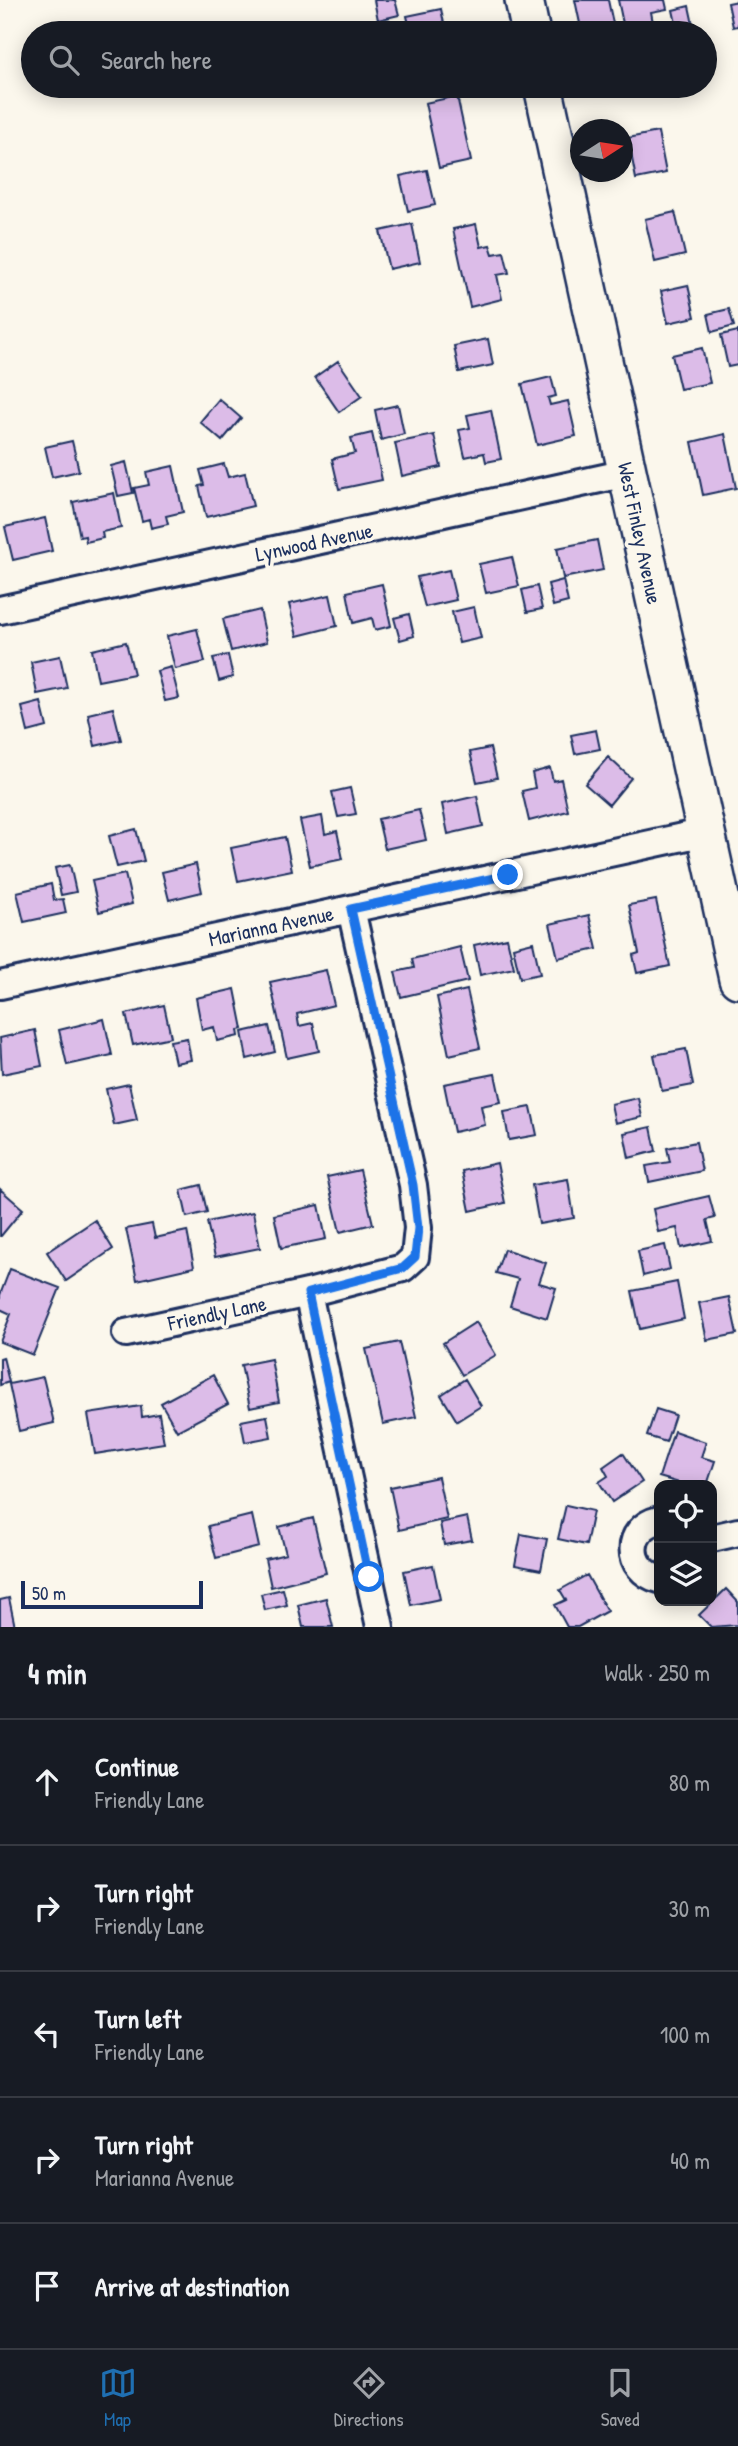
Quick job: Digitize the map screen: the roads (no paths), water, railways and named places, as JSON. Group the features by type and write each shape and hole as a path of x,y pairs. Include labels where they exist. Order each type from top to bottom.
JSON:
{"main road":[{"path":"524,0 528,21"},
{"name":"West Finley Avenue","path":"546,98 738,977"}],"street":[{"name":"Lynwood Avenue","path":"0,610 628,473"},
{"name":"Marianna Avenue","path":"0,985 706,832"},
{"name":"Friendly Lane","path":"126,1333 308,1293 403,1268 415,1257 418,1228 413,1185 351,909"},
{"path":"308,1293 380,1627"},
{"path":"654,1522 641,1528 633,1546 633,1555 642,1571 654,1577"},
{"path":"717,1537 738,1532"}]}
